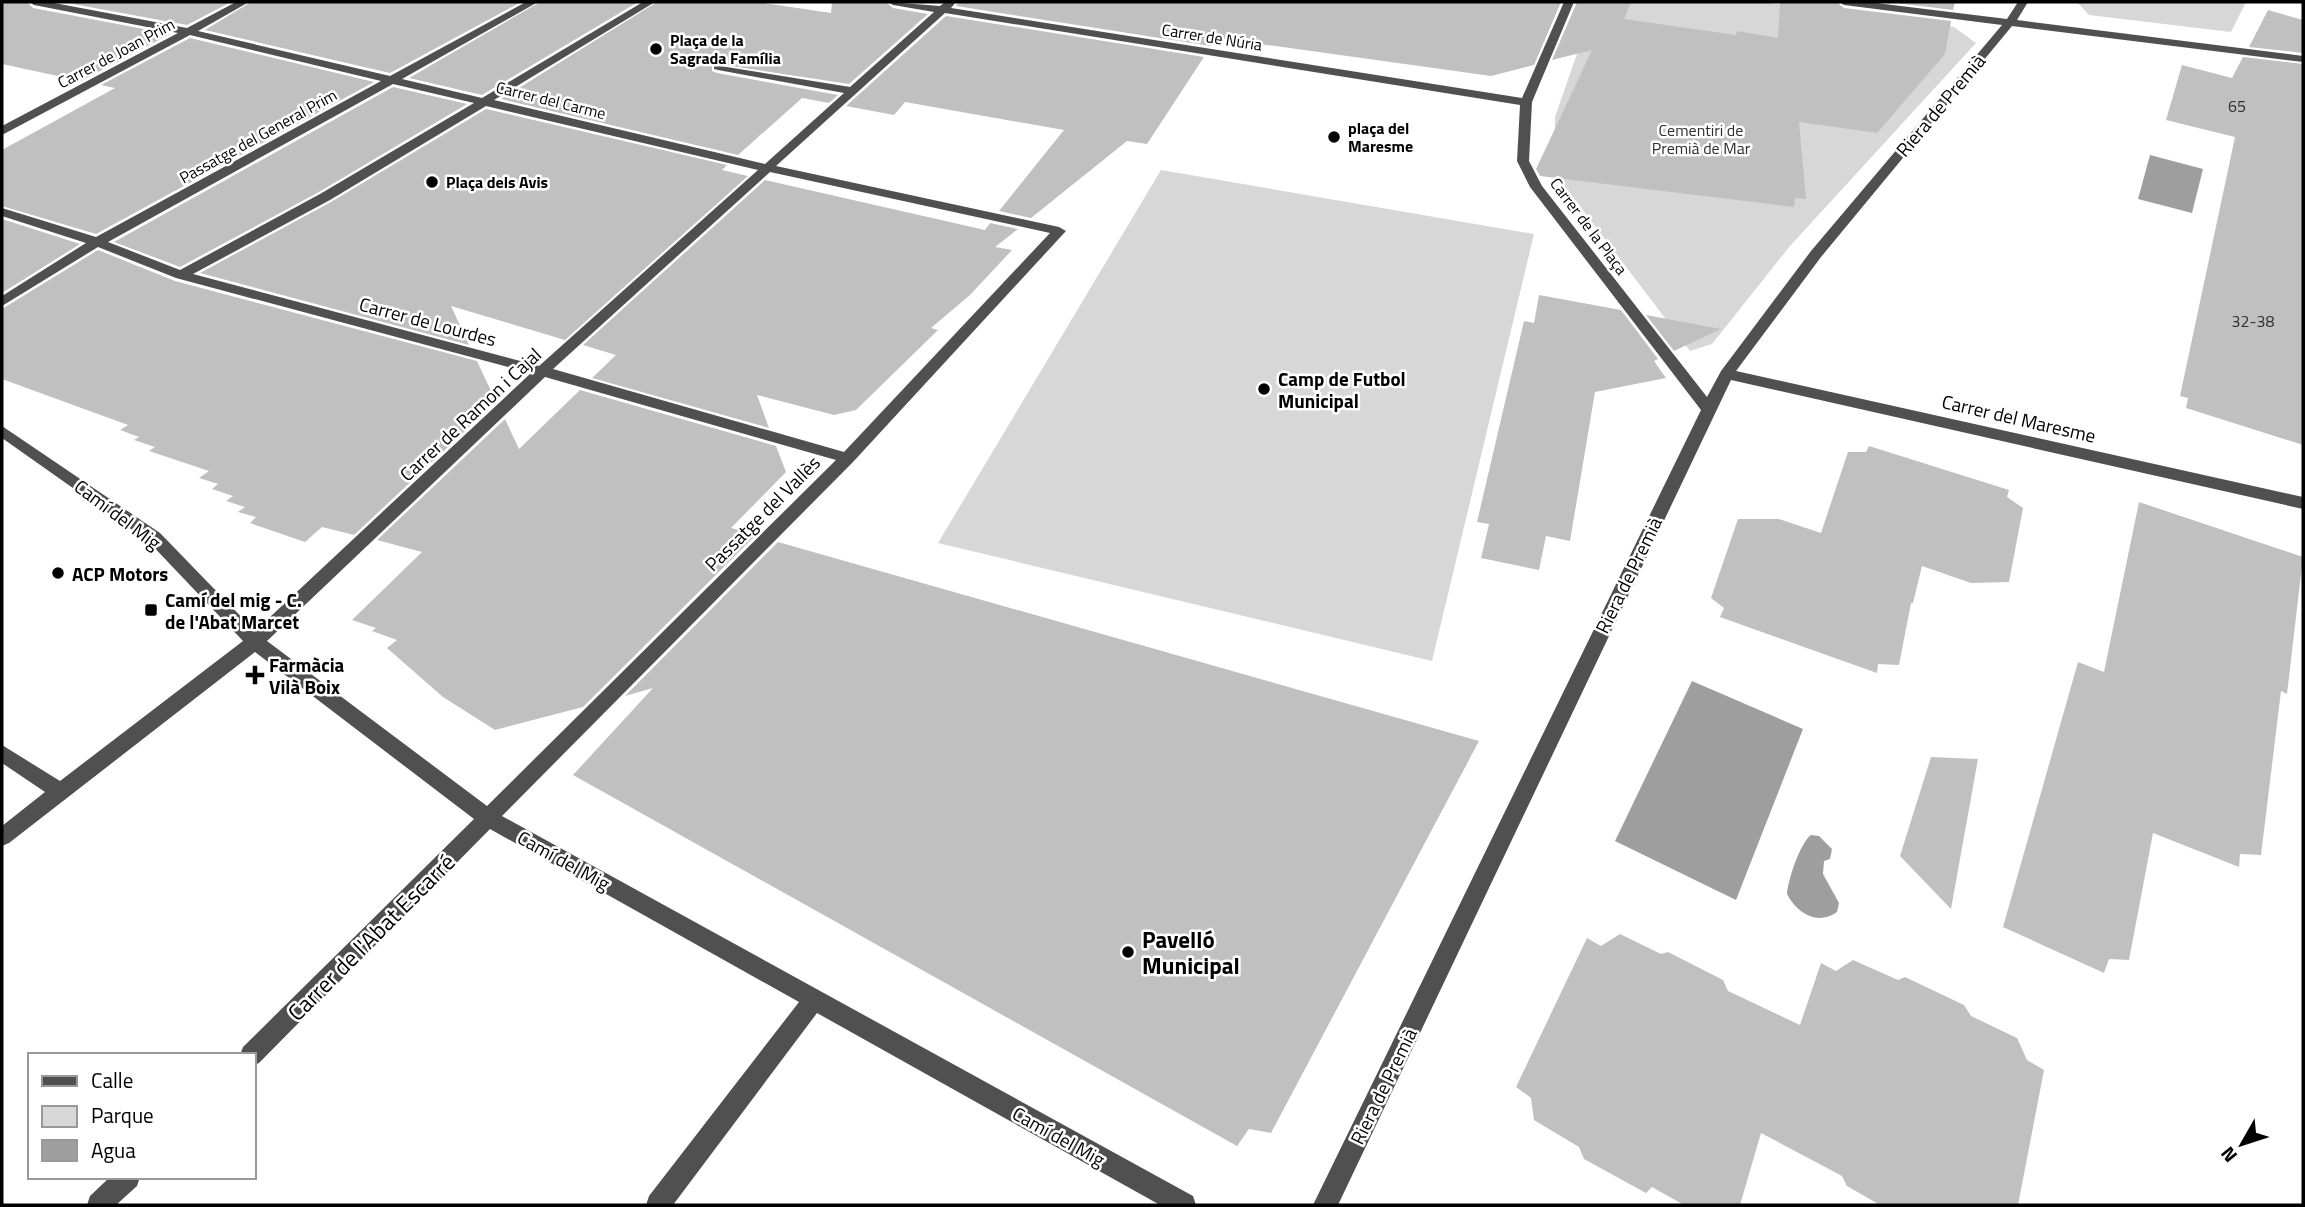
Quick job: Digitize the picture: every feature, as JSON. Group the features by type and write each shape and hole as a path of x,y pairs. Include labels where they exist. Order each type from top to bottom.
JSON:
{"street":[{"name":"Carrer del Carme","path":"34,2 189,32 769,169 1059,231"},
{"name":"Carrer de Joan Prim","path":"2,131 244,2"},
{"name":"Passatge del General Prim","path":"2,302 97,242 533,2"},
{"path":"181,275 326,197 650,2"},
{"name":"Carrer de Núria","path":"893,2 946,6 1526,102"},
{"name":"Carrer de la Plaça","path":"1569,2 1526,102 1523,162 1536,187 1708,409"},
{"path":"1844,2 2303,59"},
{"name":"Riera de Premià","path":"1325,1205 1726,374 1815,254 2011,21 2023,2"},
{"name":"Carrer de Ramon i Cajal","path":"2,837 255,642 542,371 769,169 946,6"},
{"path":"718,67 854,91"},
{"name":"Carrer de Lourdes","path":"2,212 97,242 181,275 542,371 847,458"},
{"name":"Passatge del Vallès","path":"489,819 847,458 1059,231"},
{"name":"Carrer del Maresme","path":"1726,374 2303,503"},
{"name":"Camí del Mig","path":"2,431 154,537 255,642 489,819 1184,1205"},
{"path":"2,753 60,792"},
{"name":"Carrer de l'Abat Escarré","path":"253,1053 489,819"},
{"path":"658,1205 814,1000"},
{"path":"99,1205 126,1179"}],"green space":[{"name":"Cementiri de Premià de Mar","path":"1595,2 1761,2 1954,27 1976,43 1790,246 1712,344 1690,351 1554,172 1555,117"},
{"path":"2077,2 2246,2 2231,32 2089,15"},
{"name":"Camp de Futbol Municipal","path":"1161,170 1534,234 1432,661 938,543"}],"water":[{"path":"2150,155 2203,169 2192,213 2138,199"},
{"path":"1692,681 1803,729 1736,900 1615,841"},
{"path":"1811,835 1819,836 1832,849 1830,859 1824,861 1823,874 1839,903 1837,912 1822,918 1802,912 1787,894 1795,862"}],"building":[{"path":"2,2 27,2 33,8 170,34 81,81 2,64"},
{"path":"62,2 231,2 187,25"},
{"path":"251,2 521,2 390,73 205,30"},
{"path":"540,2 638,2 482,95 409,78"},
{"path":"657,2 757,2 831,13 832,2 886,2 893,8 928,14 849,84 712,63 712,71 717,73 838,95 829,103 802,98 738,155 501,99"},
{"path":"959,2 1561,2 1534,65 1491,76 1217,38 1211,46 956,6"},
{"name":"Cementiri de Premià de Mar","path":"1577,2 1631,2 1624,19 1736,35 1737,31 1778,38 1780,2 1837,2 1844,8 1951,21 1945,54 1877,133 1799,122 1806,199 1795,198 1794,207 1540,176 1536,169 1592,50 1552,60"},
{"path":"1888,2 1955,2 1953,10"},
{"path":"2268,10 2303,20 2303,53 2249,47"},
{"path":"946,16 1204,57 1147,144 1127,141 1031,218 999,211 1064,130 905,102 894,115 846,106"},
{"path":"190,38 374,82 96,234 2,206 2,150 115,88 101,85"},
{"path":"2243,57 2303,64 2303,445 2186,408 2188,398 2180,396 2235,137 2166,120 2182,65 2232,78"},
{"path":"393,87 467,104 319,192 180,267 114,242"},
{"path":"486,109 727,165 722,170 748,176 565,340 451,306 469,345 200,273 331,202"},
{"path":"765,180 985,230 990,223 1018,229 995,247 1012,250 970,295 931,328 938,330 856,410 834,415 757,395 769,428 592,378 616,355 583,345"},
{"path":"2,219 80,244 2,293"},
{"path":"98,250 175,281 477,361 496,402 354,535 322,527 305,542 250,523 256,517 238,512 245,507 226,501 233,496 212,489 218,484 199,478 209,471 149,451 155,447 134,440 139,437 120,430 128,425 2,379 2,309"},
{"path":"1539,295 1621,310 1658,359 1654,361 1666,378 1595,392 1570,541 1546,536 1539,570 1481,558 1489,524 1477,522 1524,321 1534,323"},
{"path":"1646,315 1721,329 1674,351"},
{"path":"580,390 776,446 786,472 731,528 756,535 583,707 495,730 443,697 387,648 397,640 372,631 376,628 352,620 422,552 377,540 505,419 519,449"},
{"path":"1869,446 2009,490 2007,497 2023,508 2009,582 1971,583 1922,566 1911,603 1899,665 1878,664 1877,673 1720,617 1724,608 1711,598 1738,519 1779,519 1821,533 1848,452 1866,452"},
{"path":"2139,502 2303,557 2287,694 2281,691 2261,855 2240,854 2239,867 2153,833 2129,960 2109,959 2104,973 2003,927 2078,662 2104,672"},
{"name":"Pavelló Municipal","path":"778,542 1479,741 1271,1133 1249,1129 1237,1146 573,775 653,688 625,696"},
{"path":"1931,757 1978,759 1951,909 1900,856"},
{"path":"1620,934 1661,954 1668,952 1723,980 1728,991 1800,1025 1821,963 1836,971 1853,960 1898,980 1905,977 1964,1005 1971,1016 2017,1038 2027,1060 2044,1070 2018,1205 1880,1205 1847,1186 1842,1176 1761,1133 1740,1205 1684,1205 1652,1187 1646,1193 1584,1159 1579,1147 1534,1120 1531,1098 1516,1087 1587,938 1601,946"}],"place":[{"name":"Plaça de la Sagrada Família","path":"656,49"},
{"name":"plaça del Maresme","path":"1334,137"},
{"name":"Plaça dels Avis","path":"432,182"},
{"name":"Camp de Futbol Municipal","path":"1264,389"},
{"name":"ACP Motors","path":"58,573"},
{"name":"Camí del mig - C. de l'Abat Marcet","path":"151,610"},
{"name":"Farmàcia Vilà Boix","path":"255,675"},
{"name":"Pavelló Municipal","path":"1128,952"}]}
